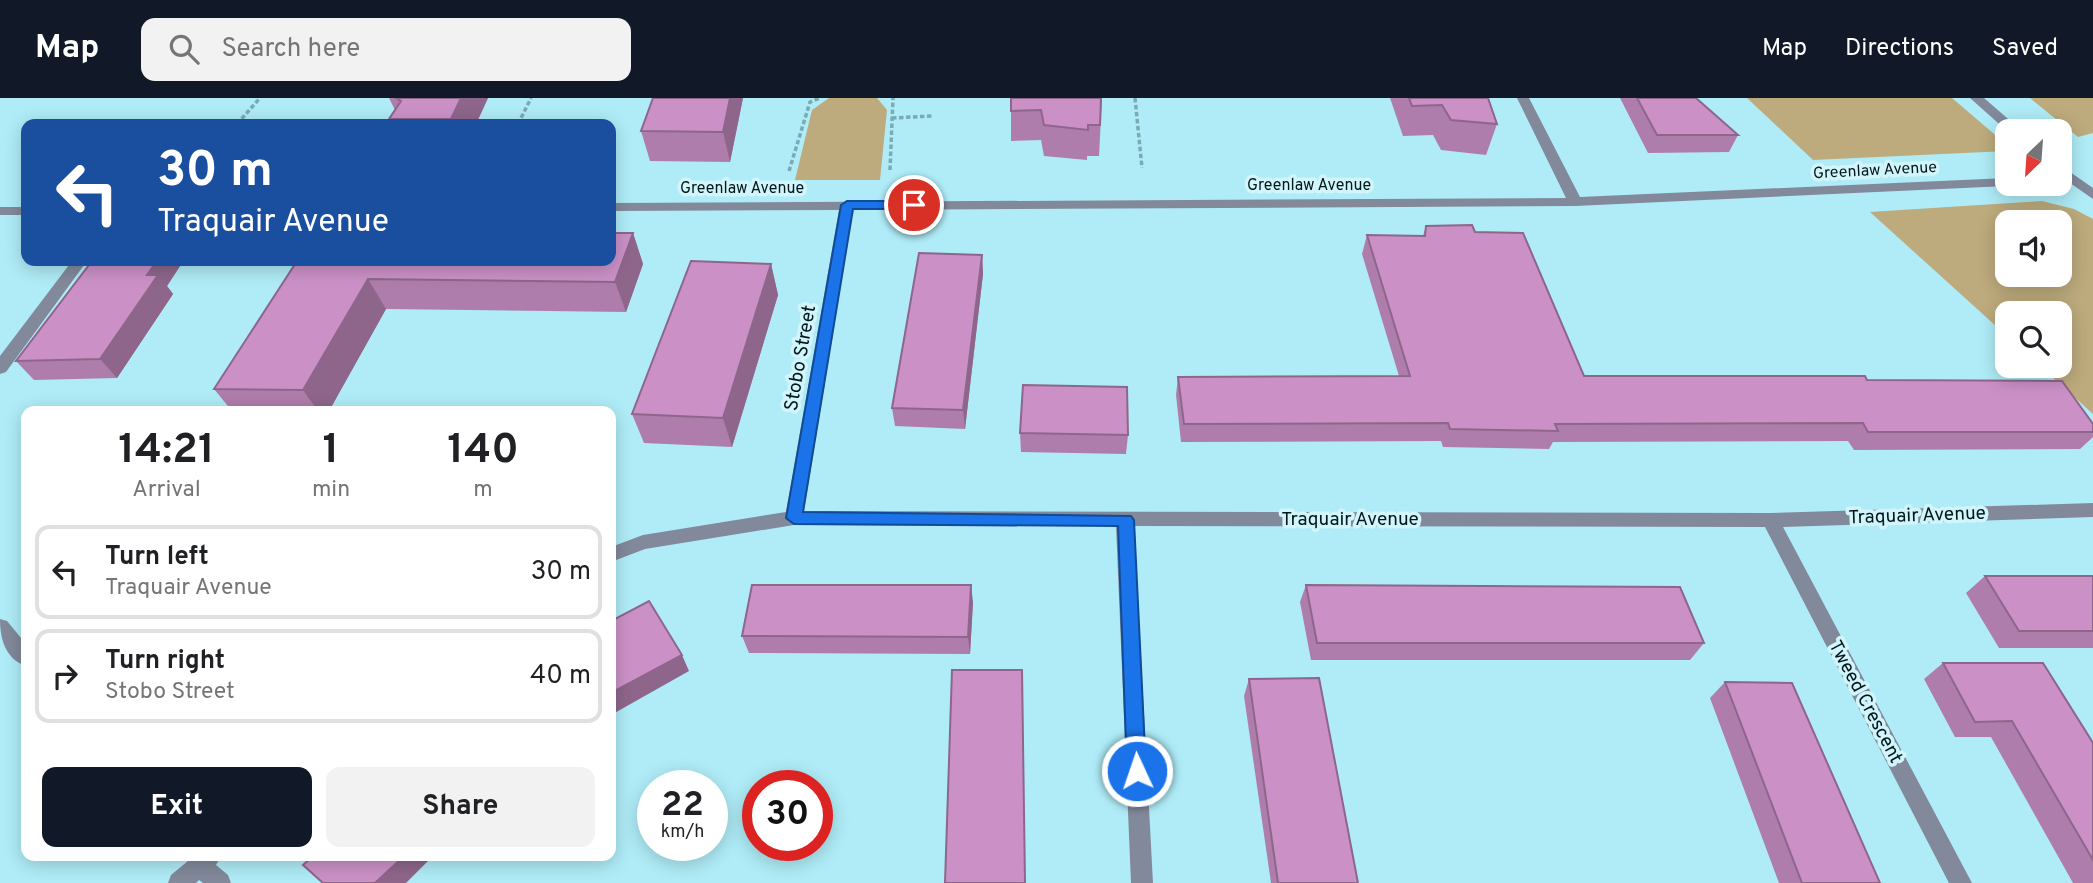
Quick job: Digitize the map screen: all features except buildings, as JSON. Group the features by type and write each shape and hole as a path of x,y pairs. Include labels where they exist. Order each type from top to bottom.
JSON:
{"street":[{"path":"1522,98 1575,202"},
{"path":"1976,98 2001,119"},
{"path":"2072,179 2093,177"},
{"path":"2072,183 2093,195"},
{"name":"Greenlaw Avenue","path":"616,207 1575,202 1995,184"},
{"name":"Stobo Street","path":"794,518 847,205"},
{"path":"0,211 21,211"},
{"path":"0,368 76,266"},
{"name":"Traquair Avenue","path":"616,553 643,542 794,518 1770,520 2093,510"},
{"path":"1125,520 1142,883"},
{"name":"Tweed Crescent","path":"1770,520 1961,883"},
{"path":"0,627 21,653"},
{"path":"179,883 205,861 220,883"}],"path":[{"path":"241,119 260,98"},
{"path":"520,119 531,98"},
{"path":"779,206 803,120 810,102 820,98"},
{"path":"888,205 893,98"},
{"path":"1135,98 1146,204"},
{"path":"2043,115 2075,141"},
{"path":"892,118 932,116"}],"shaded area":[{"path":"829,98 877,98 887,110 880,180 795,180 812,110"},
{"path":"1747,98 1952,98 1995,135 1995,152 1813,160"},
{"path":"2030,98 2093,98 2093,133 2078,137 2072,132 2072,119 2056,119"},
{"path":"2042,201 2074,209 2093,219 2093,414 2053,378 2072,378 2072,301 1995,301 1995,325 1870,212"}],"route":[{"path":"914,205 847,205 794,518 1125,520 1137,771"}]}
